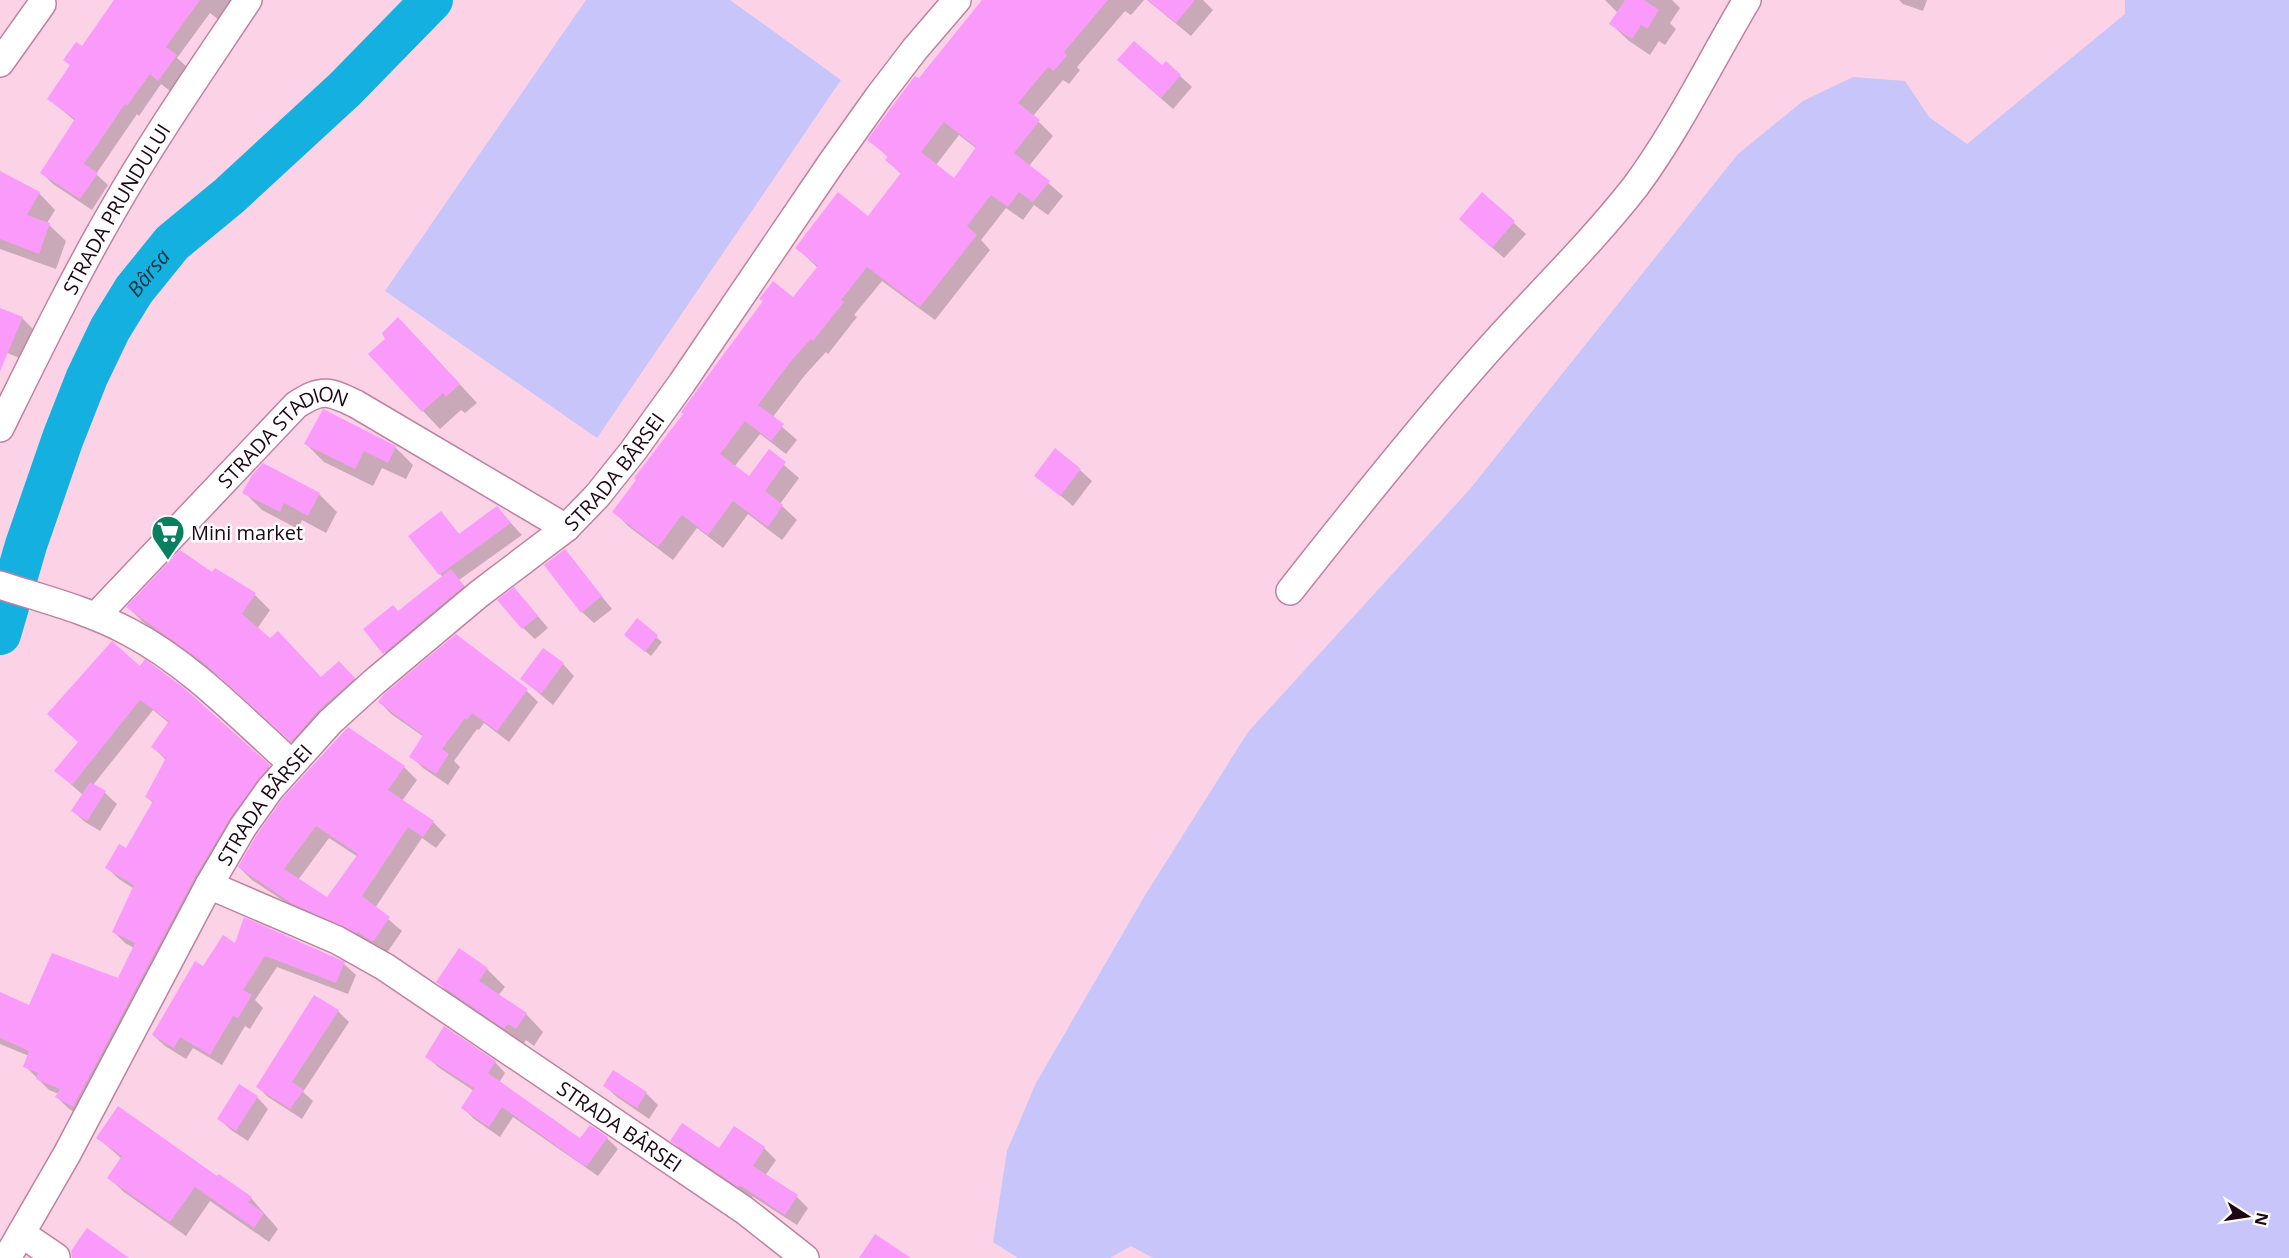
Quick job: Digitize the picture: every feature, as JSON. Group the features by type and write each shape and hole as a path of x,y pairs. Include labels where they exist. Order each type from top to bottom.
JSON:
{"street":[{"name":"STRADA PRUNDULUI","path":"0,428 70,288 113,210 154,141 248,0"},
{"name":"STRADA BÂRSEI","path":"7,1258 67,1154 209,885 243,827 291,763 330,722 413,648 566,528 597,496 633,451 838,152 915,49 957,0"},
{"path":"1290,591 1409,442 1485,354 1599,231 1636,185 1747,0"},
{"path":"0,63 42,4"},
{"name":"STRADA STADION","path":"96,616 296,405 310,395 326,391 356,404 566,528"},
{"path":"0,585 96,616 129,632 194,675 291,763"},
{"name":"STRADA BÂRSEI","path":"209,885 337,940 385,967 744,1210 805,1258"},
{"path":"22,1234 56,1257"}],"shaded area":[{"path":"586,0 730,0 841,80 597,438 385,291"},
{"path":"2125,0 2289,0 2289,1258 1153,1258 1131,1246 1110,1258 1018,1258 993,1242 1007,1151 1036,1083 1144,897 1248,732 1470,489 1738,154 1803,101 1853,77 1905,81 1929,117 1967,144 2125,14"}],"building":[{"path":"114,0 200,0 166,47 177,55 158,81 150,74 127,106 125,104 84,164 98,173 80,199 40,173 75,119 47,99 70,65 63,60 76,42 82,46"},
{"path":"982,0 1108,0 1064,52 1067,55 1054,71 1048,67 1018,103 1040,120 1014,153 1050,181 1033,202 1019,192 1008,207 991,195 967,226 977,235 920,307 867,267 841,300 844,302 813,341 811,339 791,361 758,405 784,424 771,441 745,421 720,454 749,476 769,449 786,462 765,491 783,505 768,527 733,501 708,535 682,515 658,547 612,512 636,480 634,478 683,414 681,412 763,301 759,299 773,281 793,297 818,266 795,248 838,192 868,216 901,173 885,160 888,156 867,140 915,76 919,78","holes":["944,122 976,147 954,178 921,152"]},
{"path":"1148,0 1195,0 1176,23"},
{"path":"1625,0 1644,0 1659,10 1647,29 1641,25 1632,39 1609,24"},
{"path":"1134,41 1162,65 1166,61 1181,75 1161,98 1117,60"},
{"path":"0,171 40,192 27,215 50,223 39,254 0,239"},
{"path":"1482,192 1515,221 1492,248 1459,219"},
{"path":"0,308 23,317 0,371"},
{"path":"398,317 460,384 446,397 443,393 422,412 368,354 385,339 382,333"},
{"path":"323,409 396,446 388,463 364,451 355,469 304,444"},
{"path":"1055,448 1081,469 1060,496 1034,476"},
{"path":"263,463 320,493 308,516 284,503 280,512 242,493 252,475"},
{"path":"497,506 511,523 439,575 408,536 441,511 459,534"},
{"path":"565,549 602,596 581,613 544,565"},
{"path":"180,550 212,572 215,568 256,593 242,614 270,638 278,631 321,677 339,661 355,678 319,710 291,742 204,663 126,607"},
{"path":"451,569 464,586 383,654 363,629 393,605 398,611"},
{"path":"514,587 538,616 522,629 497,600"},
{"path":"637,618 658,635 645,652 624,635"},
{"path":"456,634 528,689 497,731 472,713 467,720 465,718 442,749 449,754 436,774 409,757 423,735 378,702 384,694"},
{"path":"112,641 140,666 145,659 184,688 270,765 230,818 195,877 73,1107 55,1097 60,1089 36,1079 38,1073 23,1067 29,1051 0,1038 0,992 29,1005 52,953 118,978 135,943 112,932 134,885 105,868 119,844 126,848 153,801 145,797 166,758 151,747 169,721 140,700 72,785 54,771 78,742 47,714"},
{"path":"543,648 564,663 541,694 520,679"},
{"path":"348,727 405,766 388,790 434,821 423,837 408,827 362,896 390,917 373,942 358,932 291,903 238,867 282,799","holes":["316,826 358,854 327,897 284,869"]},
{"path":"90,782 106,791 87,821 71,811"},
{"path":"244,917 345,962 336,983 265,956 243,990 252,995 238,1018 233,1016 210,1055 180,1037 174,1048 152,1035 195,961 203,966 223,935 235,943"},
{"path":"459,948 488,968 479,981 527,1013 516,1029 508,1024 504,1029 436,982"},
{"path":"314,995 339,1010 292,1082 304,1090 290,1109 256,1087"},
{"path":"444,1026 496,1061 488,1073 580,1138 590,1125 608,1137 586,1167 502,1107 489,1127 461,1108 474,1088 425,1057"},
{"path":"613,1070 647,1092 637,1108 603,1086"},
{"path":"239,1084 258,1096 236,1131 217,1119"},
{"path":"118,1106 217,1176 219,1174 252,1197 248,1202 264,1213 254,1228 195,1187 170,1222 107,1178 122,1156 96,1138"},
{"path":"682,1123 719,1148 734,1126 765,1147 753,1166 798,1195 785,1215 740,1185 738,1187 670,1141"},
{"path":"87,1228 129,1258 72,1258 71,1251"},
{"path":"875,1234 911,1258 859,1258"}],"waterway":[{"name":"Bârsa","path":"0,634 26,545 63,438 87,377 110,329 134,290 172,243 229,196 345,89 432,0"}],"place":[{"name":"Mini market","path":"168,561"}]}
